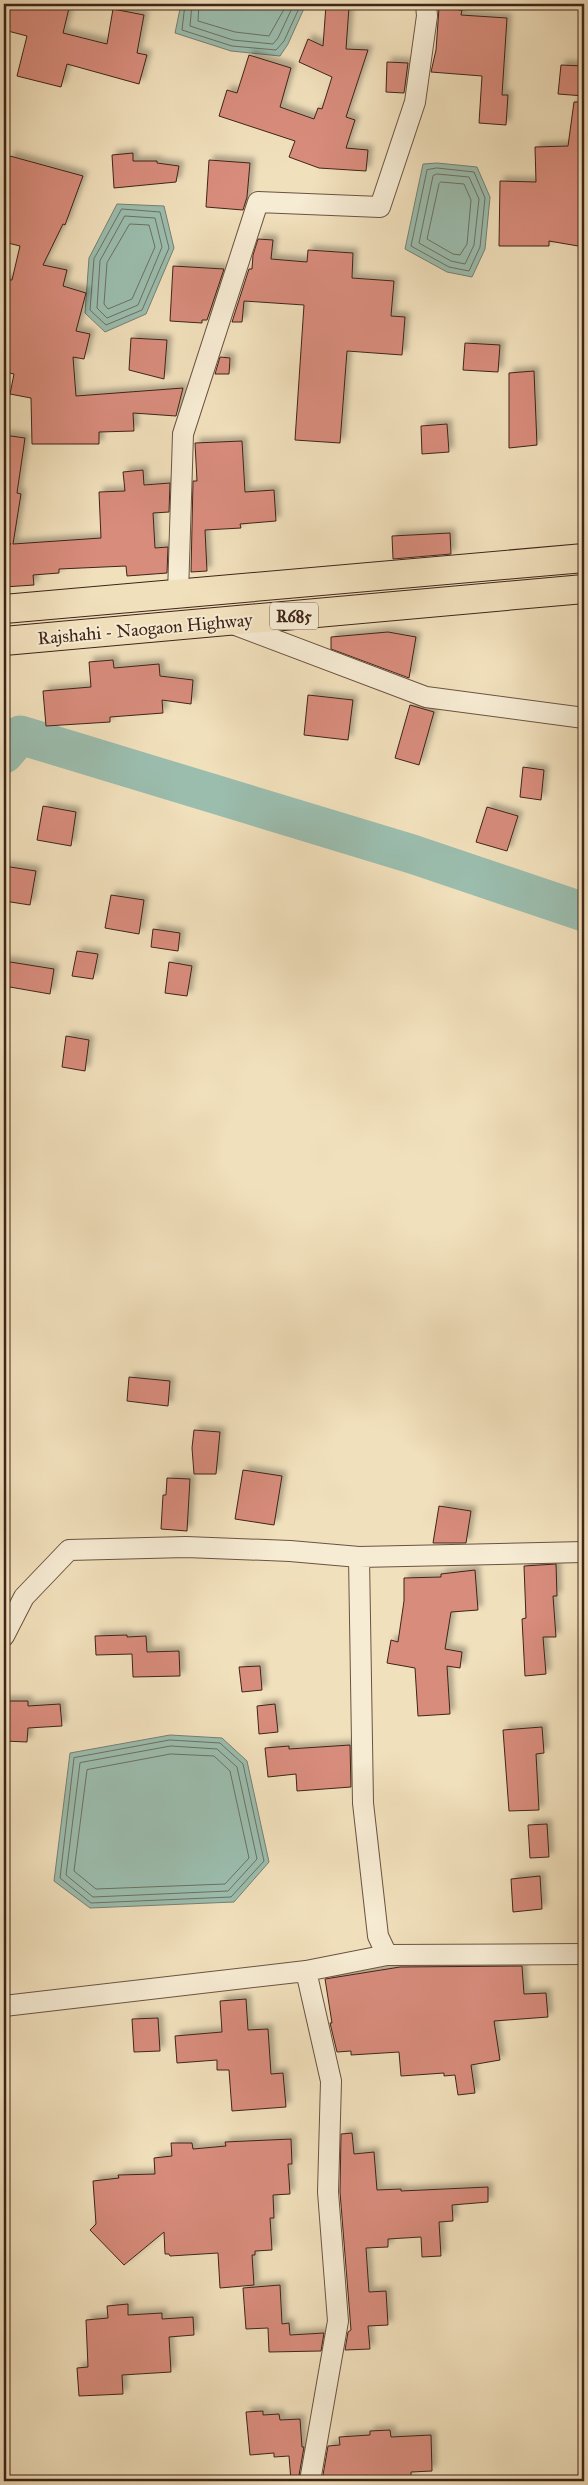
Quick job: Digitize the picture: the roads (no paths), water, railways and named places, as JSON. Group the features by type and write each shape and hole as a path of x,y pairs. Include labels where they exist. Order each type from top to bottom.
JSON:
{"main road":[{"name":"Rajshahi - Naogaon Highway","path":"4,609 584,558"},
{"path":"302,583 304,615"},
{"name":"Rajshahi - Naogaon Highway","path":"4,641 584,589"}],"street":[{"path":"178,594 183,434 258,202 380,207 414,102 427,16 426,4"},
{"path":"226,622 426,697 584,718"},
{"path":"4,1636 24,1597 69,1550 186,1547 290,1551 359,1557 584,1552"},
{"path":"359,1557 363,1803 378,1936 388,1955"},
{"path":"4,2006 306,1971 388,1955 584,1954"},
{"path":"306,1971 331,2081 328,2192 338,2321 310,2481"}],"water":[{"path":"181,4 306,4 288,44 280,56 231,51 175,33"},
{"path":"437,163 477,167 490,197 485,249 472,277 447,272 405,249 423,164"},
{"path":"117,204 164,206 174,248 146,314 105,332 85,313 89,258"},
{"path":"170,1735 222,1738 247,1761 269,1862 234,1902 90,1908 54,1881 70,1753"}],"waterway":[{"path":"4,754 20,735 412,854 584,912"}]}
